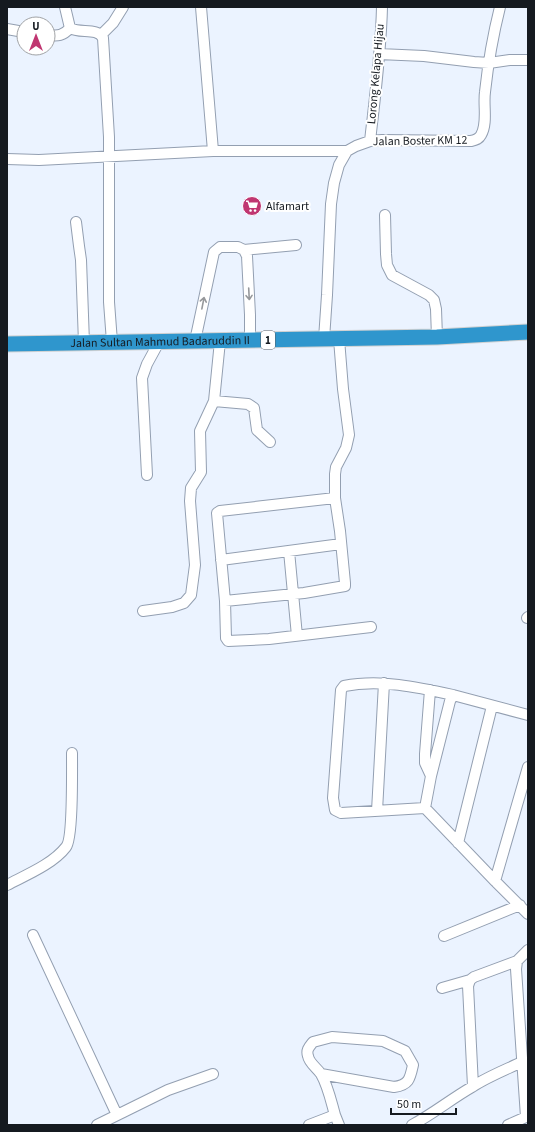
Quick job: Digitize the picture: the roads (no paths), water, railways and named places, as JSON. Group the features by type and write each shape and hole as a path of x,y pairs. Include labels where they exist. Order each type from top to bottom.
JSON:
{"highway":[{"name":"Jalan Sultan Mahmud Badaruddin II","path":"7,344 324,340 437,337 528,332"}],"street":[{"path":"65,7 70,28 74,31 97,32 101,34"},
{"path":"101,34 113,23 123,7"},
{"path":"201,7 213,151"},
{"name":"Lorong Kelapa Hijau","path":"370,141 379,54 382,7"},
{"name":"Jalan Boster KM 12","path":"348,151 356,146 370,141 477,140 481,136 483,129 484,94 500,7"},
{"path":"56,36 65,34 70,28"},
{"path":"101,34 109,137 109,302 112,342"},
{"path":"379,54 424,56 474,62 528,60"},
{"path":"7,159 39,160 213,151 348,151"},
{"path":"324,340 331,204 334,183 339,165 348,151"},
{"path":"385,215 387,265 392,275 429,295 434,300 436,309 437,337"},
{"path":"76,222 81,260 84,343"},
{"path":"195,341 214,252 220,247 238,247 244,250 296,245"},
{"path":"244,250 247,256 250,340"},
{"path":"225,601 319,591 345,586 335,498 336,466 346,448 349,435 343,389 339,339"},
{"path":"143,611 172,607 184,603 191,595 195,565 190,501 191,488 201,472 200,431 214,402 220,341"},
{"path":"147,475 142,378 147,364 159,342"},
{"path":"214,402 251,405 254,408 257,430 270,442"},
{"path":"335,498 217,513 225,601 226,638 228,641 269,639 371,627"},
{"path":"221,560 341,544"},
{"path":"289,551 297,636"},
{"path":"377,811 384,683"},
{"path":"425,808 341,813 335,810 333,798 341,690 344,686 354,684 384,683 430,690 528,715"},
{"path":"430,690 425,763 431,776"},
{"path":"425,808 431,776 450,701 453,695"},
{"path":"458,843 492,706"},
{"path":"7,885 51,861 67,846 71,825 72,753"},
{"path":"495,881 528,767"},
{"path":"425,808 528,914"},
{"path":"444,936 520,905"},
{"path":"33,935 117,1115"},
{"path":"442,988 470,980 474,977 517,961 528,950"},
{"path":"508,1125 527,1116 516,969 517,961"},
{"path":"470,980 468,986 473,1086"},
{"path":"321,1074 394,1087 402,1086 409,1080 413,1065 405,1051 383,1041 332,1037 313,1042 307,1050 307,1055 309,1060 321,1074 329,1091 339,1125"},
{"path":"412,1125 473,1086 522,1062"},
{"path":"97,1125 168,1090 213,1074"},
{"path":"309,1125 335,1115"}],"place":[{"name":"Alfamart","path":"252,206"}]}
